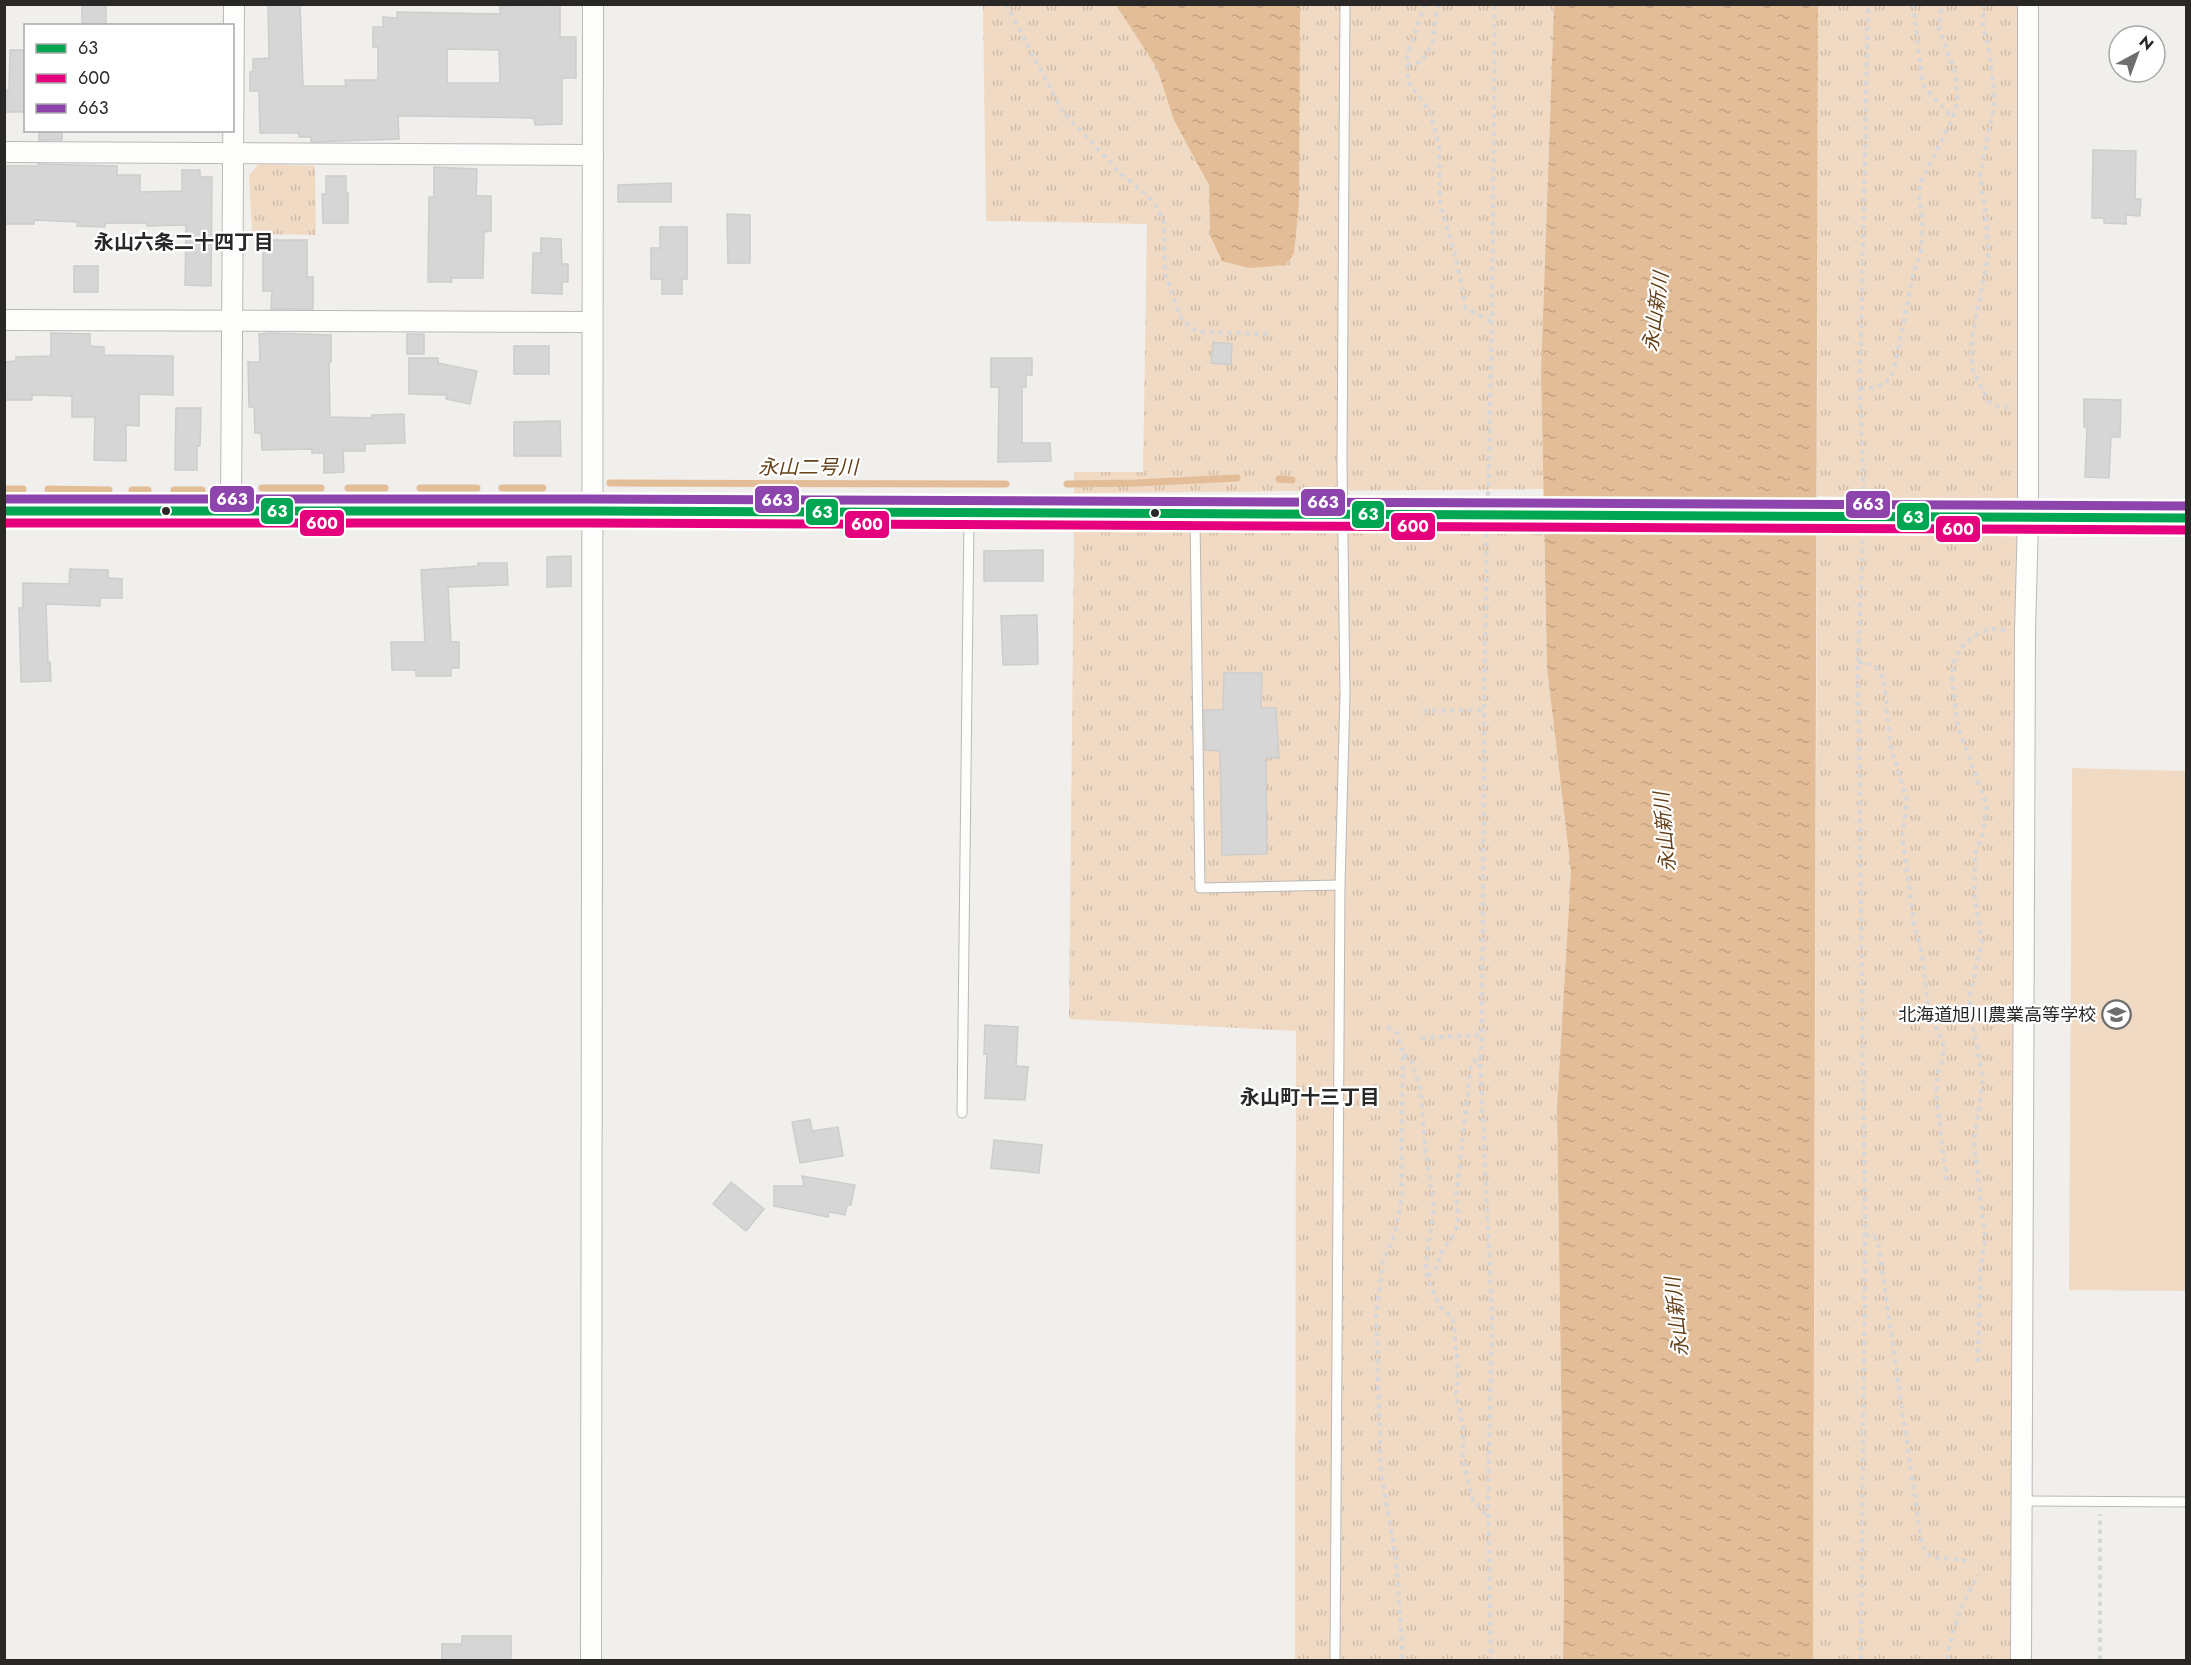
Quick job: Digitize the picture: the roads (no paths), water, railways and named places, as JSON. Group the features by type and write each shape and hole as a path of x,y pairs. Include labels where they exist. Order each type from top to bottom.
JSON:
{"street":[{"path":"231,510 234,4"},
{"path":"591,1660 593,4"},
{"path":"2021,1660 2025,632 2028,518 2028,4"},
{"path":"4,152 592,154"},
{"path":"4,320 591,322"},
{"path":"4,511 592,511 2187,518"}],"lane":[{"path":"1335,1660 1340,885 1345,694 1342,462 1345,4"},
{"path":"962,1113 969,513"},
{"path":"1195,515 1200,888 1340,885"},
{"path":"2022,1501 2187,1502"}],"water":[{"path":"1116,5 1300,5 1299,203 1294,253 1286,265 1249,268 1222,261 1210,235 1209,185 1174,120 1157,68"},
{"name":"永山新川","path":"1554,5 1818,5 1813,1660 1563,1660 1557,1107 1571,871 1547,668 1541,372"}],"waterway":[{"name":"永山二号川","path":"1067,484 1237,478"},
{"name":"永山二号川","path":"1279,479 1292,480"},
{"name":"永山二号川","path":"610,483 1006,484"},
{"name":"永山二号川","path":"262,488 321,488"},
{"name":"永山二号川","path":"348,488 385,488"},
{"name":"永山二号川","path":"420,488 477,488"},
{"name":"永山二号川","path":"502,488 543,488"},
{"name":"永山二号川","path":"4,489 23,489"},
{"name":"永山二号川","path":"48,489 109,490"},
{"name":"永山二号川","path":"132,490 148,490"},
{"name":"永山二号川","path":"174,490 202,490"}],"place":[{"name":"北海道旭川農業高等学校","path":"2117,1015"}],"district":[{"name":"永山六条二十四丁目","path":"184,242"},
{"name":"永山町十三丁目","path":"1310,1097"}]}
